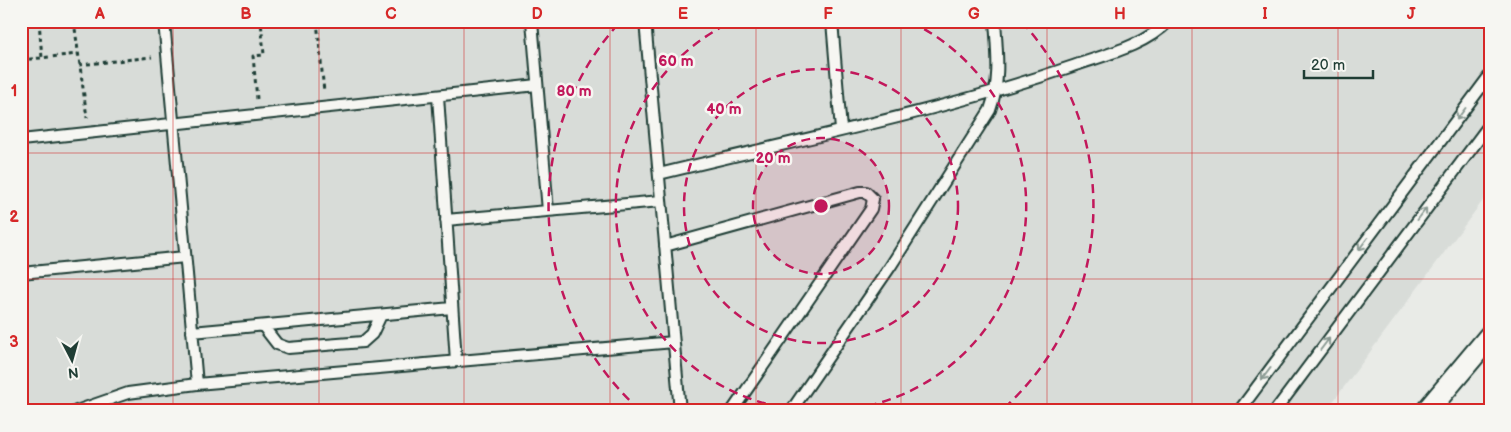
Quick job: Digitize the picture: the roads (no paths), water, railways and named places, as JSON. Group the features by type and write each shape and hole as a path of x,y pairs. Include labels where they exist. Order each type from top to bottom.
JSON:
{"street":[{"path":"1427,411 1490,336"}],"lane":[{"path":"164,21 197,384"},
{"path":"532,21 548,211"},
{"path":"645,21 680,411"},
{"path":"832,21 841,130"},
{"path":"791,411 890,267 990,110 996,92 998,74 995,21"},
{"path":"659,174 996,92 1122,49 1144,39 1169,21"},
{"path":"1238,411 1490,75"},
{"path":"21,140 537,85"},
{"path":"438,96 456,361"},
{"path":"1275,411 1490,124"},
{"path":"665,246 860,192 870,195 873,200 871,209 732,411"},
{"path":"446,220 661,201"},
{"path":"21,273 185,256"},
{"path":"192,332 452,308"},
{"path":"264,326 282,348 344,344 368,339 382,315"},
{"path":"76,411 128,394 197,384 674,342"}]}
